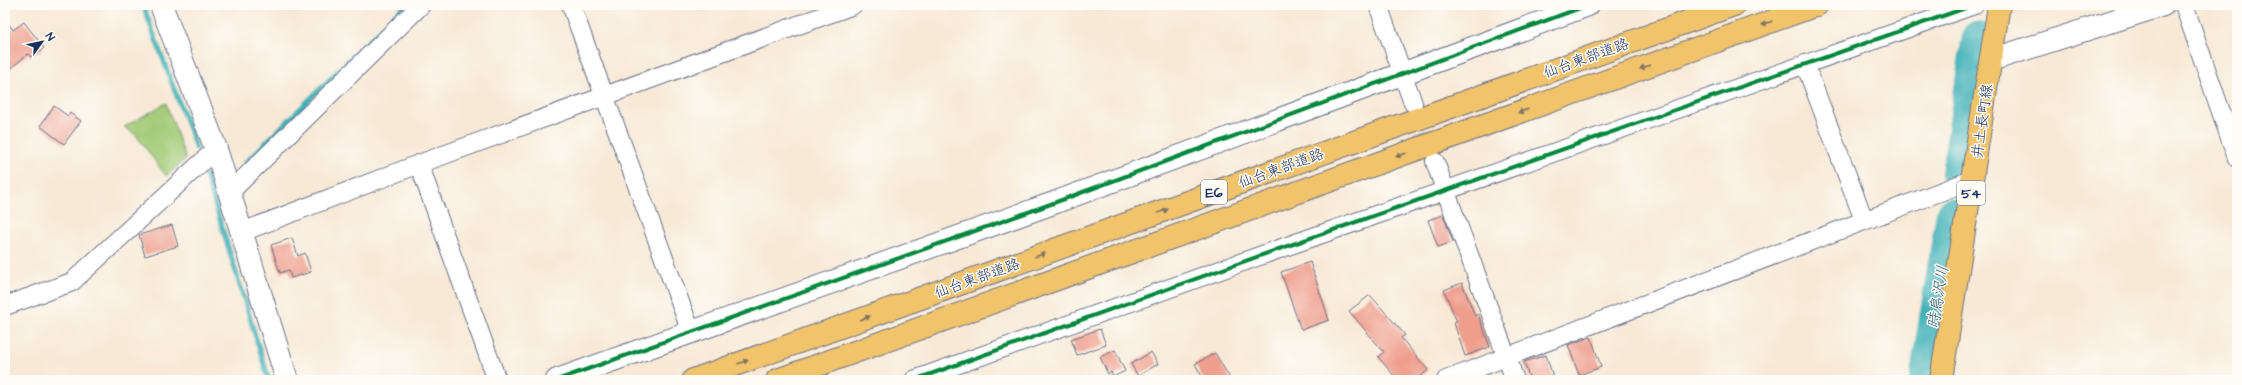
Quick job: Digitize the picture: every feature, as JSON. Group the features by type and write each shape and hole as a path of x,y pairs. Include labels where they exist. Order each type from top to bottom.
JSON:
{"main road":[{"name":"仙台東部道路","path":"693,380 1734,5"},
{"name":"仙台東部道路","path":"777,380 1817,5"},
{"name":"井土長町線","path":"1942,380 1974,179 1999,5"}],"street":[{"path":"161,5 216,149 287,380"},
{"path":"230,192 421,5"},
{"path":"571,5 691,332"},
{"path":"242,232 419,164 853,5"},
{"path":"1378,5 1413,103"},
{"path":"557,380 1048,205 1588,5"},
{"path":"914,380 1444,191 1974,5"},
{"path":"1991,60 2163,5"},
{"path":"2184,5 2237,158"},
{"path":"1805,64 1864,220"},
{"path":"5,306 72,282 216,149"},
{"path":"1434,162 1515,380"},
{"path":"419,164 497,380"},
{"path":"1446,380 1974,179"}],"green space":[{"path":"166,103 186,159 166,176 136,135 124,127"}],"building":[{"path":"5,19 13,30 24,22 44,48 31,57 28,54 5,73"},
{"path":"54,106 68,116 70,113 81,121 64,144 40,126"},
{"path":"1443,215 1453,242 1438,247 1428,220"},
{"path":"172,225 178,246 145,256 139,235"},
{"path":"292,238 298,256 305,253 311,272 291,278 289,270 280,273 271,245"},
{"path":"1310,262 1329,320 1301,330 1281,272"},
{"path":"1462,283 1475,316 1478,314 1490,347 1465,356 1454,323 1457,322 1444,290"},
{"path":"1370,295 1405,335 1401,338 1428,370 1417,380 1398,380 1378,357 1384,352 1349,311"},
{"path":"1100,329 1106,345 1077,355 1071,339"},
{"path":"1591,337 1601,367 1579,375 1568,345"},
{"path":"1115,350 1125,371 1113,377 1111,372 1108,374 1100,357"},
{"path":"1151,352 1158,364 1138,376 1131,364"},
{"path":"1215,353 1231,380 1204,380 1195,364"},
{"path":"1546,355 1554,380 1530,380 1524,362"}],"waterway":[{"path":"143,5 196,148"},
{"path":"245,163 405,5"},
{"name":"時鳥沢川","path":"1956,174 1977,36"},
{"path":"206,175 269,380"},
{"name":"時鳥沢川","path":"1924,380 1951,213"}],"tunnel":[{"path":"1414,107 1433,158"}],"cycle path":[{"path":"557,380 1048,205 1588,5"},
{"path":"914,380 1279,249 1974,5"}]}
